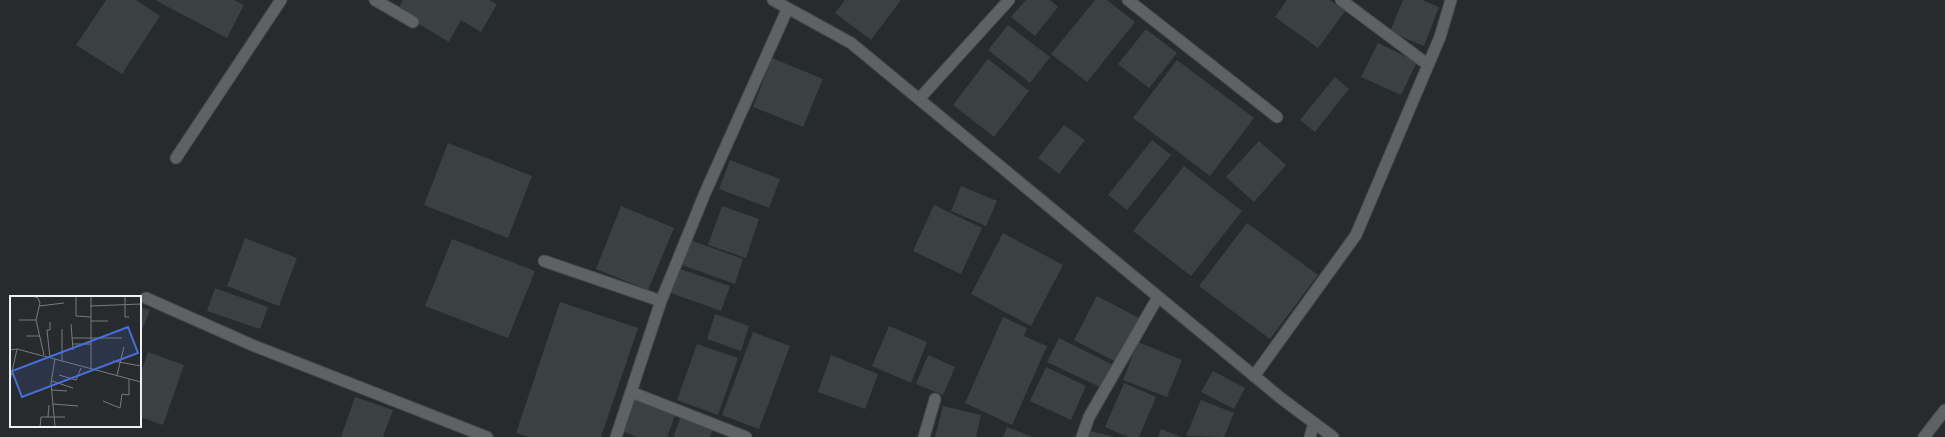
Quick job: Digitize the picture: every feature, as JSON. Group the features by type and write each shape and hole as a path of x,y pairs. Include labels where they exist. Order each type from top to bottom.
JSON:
{"street":[{"path":"176,158 281,0"},
{"path":"375,0 413,22"},
{"path":"773,0 787,10 851,43 1158,298 1254,376 1333,437"},
{"path":"919,99 1009,0"},
{"path":"1128,0 1276,117"},
{"path":"1341,0 1427,64"},
{"path":"1254,376 1356,235 1427,64 1440,37 1451,0"},
{"path":"616,437 661,301 705,193 787,10"},
{"path":"544,261 661,301"},
{"path":"146,298 252,345 487,437"},
{"path":"1082,437 1088,417 1158,298"},
{"path":"631,392 746,437"},
{"path":"924,437 935,399"},
{"path":"1924,437 1945,410"},
{"path":"1310,437 1314,423"}],"building":[{"path":"106,0 136,0 160,16 122,74 76,45"},
{"path":"155,0 234,0 244,5 227,38"},
{"path":"403,0 489,0 497,4 481,32 461,20 449,42 397,11"},
{"path":"845,0 901,0 871,40 835,13"},
{"path":"1026,0 1050,0 1058,7 1035,36 1011,17"},
{"path":"1095,0 1107,0 1135,22 1087,82 1051,54"},
{"path":"1287,0 1330,0 1345,11 1318,48 1275,17"},
{"path":"1403,0 1422,0 1439,7 1424,46 1390,32"},
{"path":"1008,25 1050,57 1030,83 988,50"},
{"path":"1146,29 1177,53 1149,88 1118,64"},
{"path":"1378,43 1417,62 1401,95 1361,77"},
{"path":"772,58 823,79 803,127 753,107"},
{"path":"988,59 1029,91 994,137 953,105"},
{"path":"1177,60 1254,118 1210,176 1133,118"},
{"path":"1335,77 1349,89 1315,132 1300,120"},
{"path":"1064,125 1085,140 1059,174 1038,158"},
{"path":"1152,140 1171,155 1127,210 1108,195"},
{"path":"1259,141 1286,165 1254,202 1226,177"},
{"path":"448,143 532,176 508,238 424,205"},
{"path":"730,160 780,179 769,208 719,189"},
{"path":"1184,166 1242,211 1191,276 1133,231"},
{"path":"961,186 997,201 986,226 951,211"},
{"path":"934,205 982,228 961,274 913,251"},
{"path":"621,206 674,228 648,290 596,269"},
{"path":"722,206 759,219 746,258 708,245"},
{"path":"1247,223 1318,275 1270,339 1199,286"},
{"path":"1003,233 1063,265 1031,326 971,294"},
{"path":"245,238 297,258 279,306 227,286"},
{"path":"452,239 535,271 508,338 425,306"},
{"path":"690,240 743,259 735,284 682,265"},
{"path":"680,269 730,286 721,311 671,293"},
{"path":"215,288 268,307 260,329 207,311"},
{"path":"1097,296 1139,318 1116,362 1074,340"},
{"path":"560,302 638,328 601,437 529,437 516,433"},
{"path":"141,307 150,310 141,332"},
{"path":"715,314 749,326 741,351 707,339"},
{"path":"1003,317 1027,328 1024,336 1047,346 1012,425 965,403"},
{"path":"889,326 927,342 911,383 872,366"},
{"path":"753,332 790,346 759,429 722,415"},
{"path":"1059,338 1113,365 1102,388 1047,362"},
{"path":"1138,342 1182,360 1167,397 1123,380"},
{"path":"697,344 738,358 718,415 677,400"},
{"path":"148,352 184,365 163,425 141,417 141,372"},
{"path":"831,355 878,374 865,409 818,392"},
{"path":"928,355 955,367 943,395 916,384"},
{"path":"1046,367 1086,386 1071,420 1030,401"},
{"path":"1213,371 1245,388 1234,409 1201,392"},
{"path":"1124,383 1156,397 1139,437 1128,437 1105,427"},
{"path":"355,397 393,410 383,437 341,437"},
{"path":"634,397 676,413 667,437 637,437 622,431"},
{"path":"1201,400 1234,413 1224,437 1186,436"},
{"path":"943,406 981,415 976,437 935,437"},
{"path":"682,414 714,426 710,437 673,437"},
{"path":"1007,427 1033,437 1003,437"},
{"path":"1161,429 1181,437 1158,437"},
{"path":"1086,430 1111,436 1111,437 1084,437"}]}
